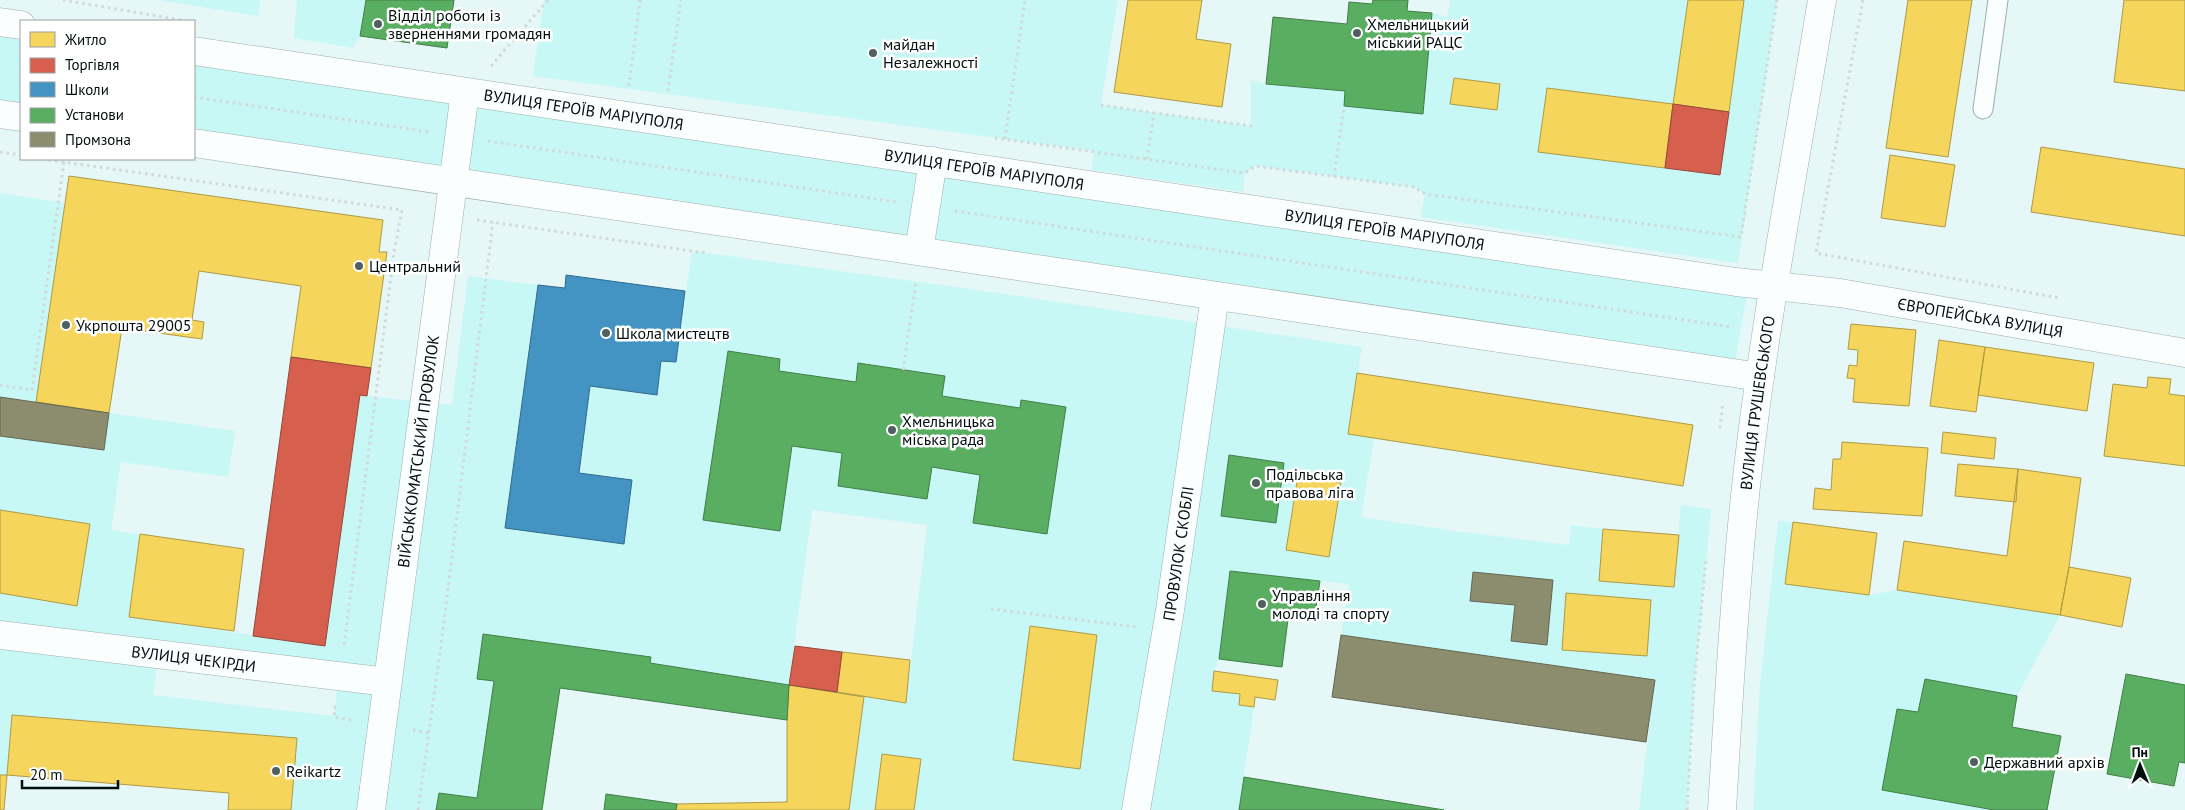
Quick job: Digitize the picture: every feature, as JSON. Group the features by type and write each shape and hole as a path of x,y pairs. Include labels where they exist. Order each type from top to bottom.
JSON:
{"street":[{"name":"ВУЛИЦЯ ГРУШЕВСЬКОГО","path":"1722,810 1731,660 1743,514 1760,377 1822,0"},
{"path":"0,22 20,25"},
{"name":"ВУЛИЦЯ ГЕРОЇВ МАРІУПОЛЯ","path":"195,51 1774,287"},
{"name":"ВІЙСЬККОМАТСЬКИЙ ПРОВУЛОК","path":"371,810 465,92"},
{"path":"0,114 20,117"},
{"path":"195,142 1760,377"},
{"path":"919,251 933,162"},
{"name":"ЄВРОПЕЙСЬКА ВУЛИЦЯ","path":"1774,287 1840,293 2185,354"},
{"name":"ПРОВУЛОК СКОБЛІ","path":"1136,810 1166,631 1215,296"},
{"name":"ВУЛИЦЯ ЧЕКІРДИ","path":"0,635 387,682"}],"lane":[{"path":"1983,108 1998,0"}],"path":[{"path":"63,0 184,20"},
{"path":"487,69 548,0"},
{"path":"628,89 640,0"},
{"path":"667,94 681,0"},
{"path":"1005,139 1025,0"},
{"path":"987,137 1245,172 1255,166 1414,187 1425,194 1741,237 1777,0"},
{"path":"1863,0 1816,253 2061,298"},
{"path":"195,97 1731,327"},
{"path":"1101,105 1252,126"},
{"path":"1334,177 1344,106"},
{"path":"1147,159 1154,113"},
{"path":"0,152 20,155"},
{"path":"49,160 402,210 394,252 334,717"},
{"path":"0,385 32,390 64,162"},
{"path":"418,810 441,646 493,222"},
{"path":"903,370 916,281"},
{"path":"991,609 1166,631"}],"shaded area":[{"path":"159,0 260,0 258,16"},
{"path":"297,0 366,0 360,36 353,48 294,38"},
{"path":"544,0 1118,0 1101,105 1251,126 1251,80 1266,84 1345,91 1344,106 1423,113 1432,13 1447,17 1450,0 1777,0 1738,263 1421,217 1425,194 1414,187 1255,166 1245,173 1243,192 1092,170 1094,151 533,76"},
{"path":"0,32 20,36 20,107 0,103"},
{"path":"195,61 1747,294 1735,363 195,132"},
{"path":"0,193 65,203 36,402 0,397"},
{"path":"692,251 957,287 1362,347 1348,434 1374,438 1361,517 1569,545 1571,525 1603,529 1599,581 1674,587 1681,505 1711,509 1694,685 1687,810 1639,810 1655,680 1341,635 1349,584 1231,571 1219,659 1214,671 1212,690 1240,694 1239,705 1254,707 1239,810 914,810 921,759 882,754 875,810 849,810 864,697 906,703 927,525 812,510 789,685 650,663 650,657 483,634 477,679 494,681 477,798 439,793 436,810 291,810 296,738 12,715 7,775 0,775 0,593 77,605 0,510 0,436 104,450 109,413 235,431 228,477 121,462 111,530 140,534 129,617 325,646 360,395 452,405 468,276 538,285 506,528 624,544 632,480 579,473 590,386 657,395 661,361 676,362","holes":["728,352 780,359 779,371 856,382 859,363 945,376 942,396 1020,408 1021,400 1066,407 1047,534 973,523 980,475 932,467 927,499 838,486 842,453 792,446 780,531 703,520","1473,572 1553,580 1547,645 1511,641 1515,605 1471,601","1566,593 1651,600 1647,656 1562,650","158,656 339,677 334,716 153,695"]},
{"path":"1778,521 1793,522 1785,584 1869,595 1897,590 2060,615 2017,696 1925,679 1918,712 1897,709 1882,790 1994,810 1753,810 1760,684"}],"building: Житло":[{"path":"1128,0 1202,0 1196,39 1231,44 1222,107 1114,92"},
{"path":"1688,0 1744,0 1729,112 1673,104"},
{"path":"1908,0 1972,0 1948,157 1886,148"},
{"path":"2124,0 2185,0 2185,91 2114,82"},
{"path":"1454,78 1500,84 1497,110 1450,104"},
{"path":"1547,88 1673,104 1665,168 1538,152"},
{"path":"2041,147 2185,169 2185,236 2031,212"},
{"path":"1890,155 1955,165 1945,227 1881,218"},
{"path":"69,176 383,220 379,252 387,252 371,368 291,357 301,286 199,271 192,320 204,322 202,339 122,328 109,413 36,402"},
{"path":"1851,324 1916,330 1909,406 1853,402 1855,379 1847,378 1849,365 1857,366 1858,350 1848,349"},
{"path":"1939,340 1985,347 1976,412 1930,406"},
{"path":"1985,347 2094,363 2087,411 1978,395"},
{"path":"1357,373 1693,425 1683,486 1348,434"},
{"path":"2148,377 2171,379 2169,394 2185,396 2185,466 2104,456 2113,384 2147,388"},
{"path":"1943,432 1996,438 1994,459 1941,453"},
{"path":"1842,442 1928,448 1922,516 1813,509 1815,488 1831,490 1833,459 1841,459"},
{"path":"1958,464 2018,469 2016,502 1955,496"},
{"path":"2018,469 2081,478 2069,567 2060,615 1897,590 1904,541 2007,556"},
{"path":"1298,476 1341,483 1329,557 1286,550"},
{"path":"0,510 90,524 77,606 0,593"},
{"path":"1793,522 1877,533 1869,595 1785,584"},
{"path":"1603,529 1679,535 1674,587 1599,581"},
{"path":"140,534 244,549 234,631 129,617"},
{"path":"2069,567 2131,578 2122,627 2060,615"},
{"path":"1566,593 1651,600 1647,656 1562,650"},
{"path":"1030,626 1097,635 1080,769 1013,760"},
{"path":"842,652 910,660 906,703 837,692"},
{"path":"1214,671 1278,680 1275,700 1255,697 1254,707 1239,705 1240,694 1212,691"},
{"path":"789,685 864,697 849,810 676,810 677,804 787,802"},
{"path":"12,715 297,738 291,810 228,810 229,793 7,775"},
{"path":"882,754 921,759 914,810 875,810"},
{"path":"0,775 7,775 4,810 0,810"}],"building: Торгівля":[{"path":"1673,104 1729,112 1720,175 1665,168"},
{"path":"291,357 371,368 367,396 360,395 325,646 253,636"},
{"path":"795,646 842,652 837,692 789,685"}],"building: Школи":[{"path":"566,275 685,291 676,362 661,361 657,395 590,386 579,473 632,480 624,544 505,528 538,285 565,288"}],"building: Установи":[{"path":"366,0 454,0 447,48 360,36"},
{"path":"1373,0 1408,0 1407,11 1432,13 1423,114 1344,106 1345,91 1266,84 1273,17 1347,24 1349,2 1372,4"},
{"path":"728,351 780,359 779,371 856,382 858,363 945,376 942,396 1020,408 1021,400 1066,407 1047,534 973,523 980,475 932,467 927,499 838,486 842,453 792,446 780,531 703,520"},
{"path":"1229,455 1284,463 1276,523 1221,516"},
{"path":"1230,571 1320,581 1315,614 1289,611 1282,667 1219,659"},
{"path":"483,634 651,657 650,663 789,685 787,720 560,688 542,810 436,810 439,793 477,798 494,681 477,679"},
{"path":"2126,674 2185,685 2185,763 2179,762 2174,786 2107,774"},
{"path":"1925,679 2017,696 2012,727 2061,736 2047,810 1994,810 1882,790 1897,709 1918,712"},
{"path":"1244,777 1444,810 1239,810"},
{"path":"606,794 677,804 676,810 604,810"}],"building: Промзона":[{"path":"0,397 109,413 104,450 0,436"},
{"path":"1473,572 1553,580 1547,645 1511,641 1515,605 1470,601"},
{"path":"1341,635 1655,680 1646,742 1332,697"}],"place":[{"name":"Відділ роботи із зверненнями громадян","path":"378,24"},
{"name":"Хмельницький міський РАЦС","path":"1357,33"},
{"name":"майдан Незалежності","path":"873,53"},
{"name":"Центральний","path":"359,266"},
{"name":"Укрпошта 29005","path":"66,325"},
{"name":"Школа мистецтв","path":"606,333"},
{"name":"Хмельницька міська рада","path":"892,430"},
{"name":"Подільська правова ліга","path":"1256,483"},
{"name":"Управління молоді та спорту","path":"1262,604"},
{"name":"Державний архів","path":"1974,762"},
{"name":"Reikartz","path":"276,771"}]}
